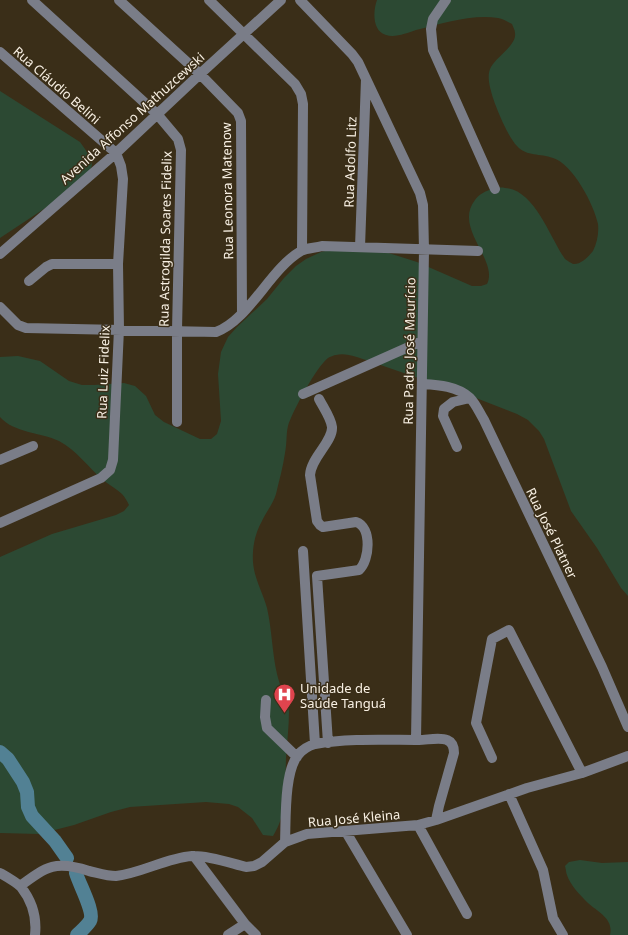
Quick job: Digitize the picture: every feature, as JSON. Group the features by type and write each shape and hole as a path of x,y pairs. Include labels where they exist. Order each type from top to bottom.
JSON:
{"street":[{"name":"Rua Astrogilda Soares Fidelix","path":"32,0 157,114 178,139 181,150 177,330 177,422"},
{"name":"Rua Leonora Matenow","path":"119,0 200,74 238,113 241,121 242,313"},
{"path":"209,0 295,84 302,94 302,250"},
{"name":"Avenida Affonso Mathuzcewski","path":"0,254 116,153 281,0"},
{"name":"Rua Padre José Maurício","path":"300,0 352,54 366,78 420,193 423,205 424,250 416,740"},
{"path":"446,0 433,19 431,29 433,50 495,189"},
{"name":"Rua Cláudio Belini","path":"0,52 116,153"},
{"name":"Rua Adolfo Litz","path":"360,247 366,78"},
{"name":"Rua Luiz Fidelix","path":"0,523 101,478 110,470 113,460 119,329 118,264 123,178 121,166 116,153"},
{"path":"0,307 18,325 26,328 216,332 229,325 242,313 288,261 302,250 322,246 478,251"},
{"path":"29,282 46,267 52,264 118,264"},
{"path":"303,394 422,341"},
{"name":"Rua José Platner","path":"422,384 445,386 455,389 470,398 484,420 602,667 628,728"},
{"path":"457,446 443,416 444,409 453,402 470,398"},
{"path":"319,399 331,423 332,429 331,436 310,468 317,521 323,527 356,522 360,523 364,526 368,545 368,553 363,566 359,570 316,576 328,743"},
{"path":"0,460 33,446"},
{"path":"303,551 315,744"},
{"path":"492,758 476,723 492,639 509,630 582,773"},
{"path":"266,700 265,717 267,728 296,757"},
{"path":"285,842 288,789 292,766 296,757 307,747 315,744 357,741 416,740 446,740 451,743 454,748 454,753 436,820"},
{"name":"Rua José Kleina","path":"20,886 42,870 64,864 76,866 102,875 114,876 126,874 179,858 194,856 246,867 254,866 262,862 285,842 307,834 418,825 509,794 582,773 628,756"},
{"path":"509,794 543,870 553,918 563,935"},
{"path":"418,825 467,914"},
{"path":"346,832 407,935"},
{"path":"194,856 245,924 256,935"},
{"path":"1,875 20,886 31,904 35,913 35,935"},
{"path":"228,935 245,924"}],"green space":[{"path":"377,0 628,0 628,596 621,588 597,548 571,511 544,439 539,431 528,420 517,414 476,398 357,357 340,354 333,356 328,358 318,370 305,390 290,419 287,429 286,450 276,494 260,526 254,546 254,568 267,608 277,674 289,711 285,798 281,818 273,836 263,835 252,818 238,807 229,804 206,802 130,807 74,825 39,834 0,833 0,557 52,534 116,515 124,511 129,505 118,490 103,480 65,445 52,438 12,426 0,417 0,357 18,356 40,361 69,381 82,385 124,383 135,386 146,396 155,415 164,422 200,439 211,439 217,434 221,421 218,374 221,352 228,337 267,299 296,266 306,259 321,252 334,249 376,249 417,262 472,286 487,284 489,275 487,265 472,233 469,222 470,211 476,198 488,190 496,188 505,188 516,191 525,197 541,216 559,250 569,262 576,264 582,262 593,251 597,241 598,224 596,216 582,186 568,168 561,162 548,156 525,152 517,146 513,142 495,104 490,85 489,73 494,63 513,42 515,33 512,24 498,18 477,17 457,20 401,35 390,36 381,33 376,25 374,15"},
{"path":"0,91 80,142 90,156 92,165 89,174 71,191 0,238"},
{"path":"580,860 602,863 628,862 628,935 610,935 610,925 604,916 585,900 571,883 565,866 569,862"}],"waterway":[{"path":"0,752 8,759 23,782 27,792 28,807 32,816 55,841 67,858"},
{"path":"76,873 89,905 91,917 86,927 77,935"}],"place":[{"name":"Unidade de Saúde Tanguá","path":"284,714"}]}
